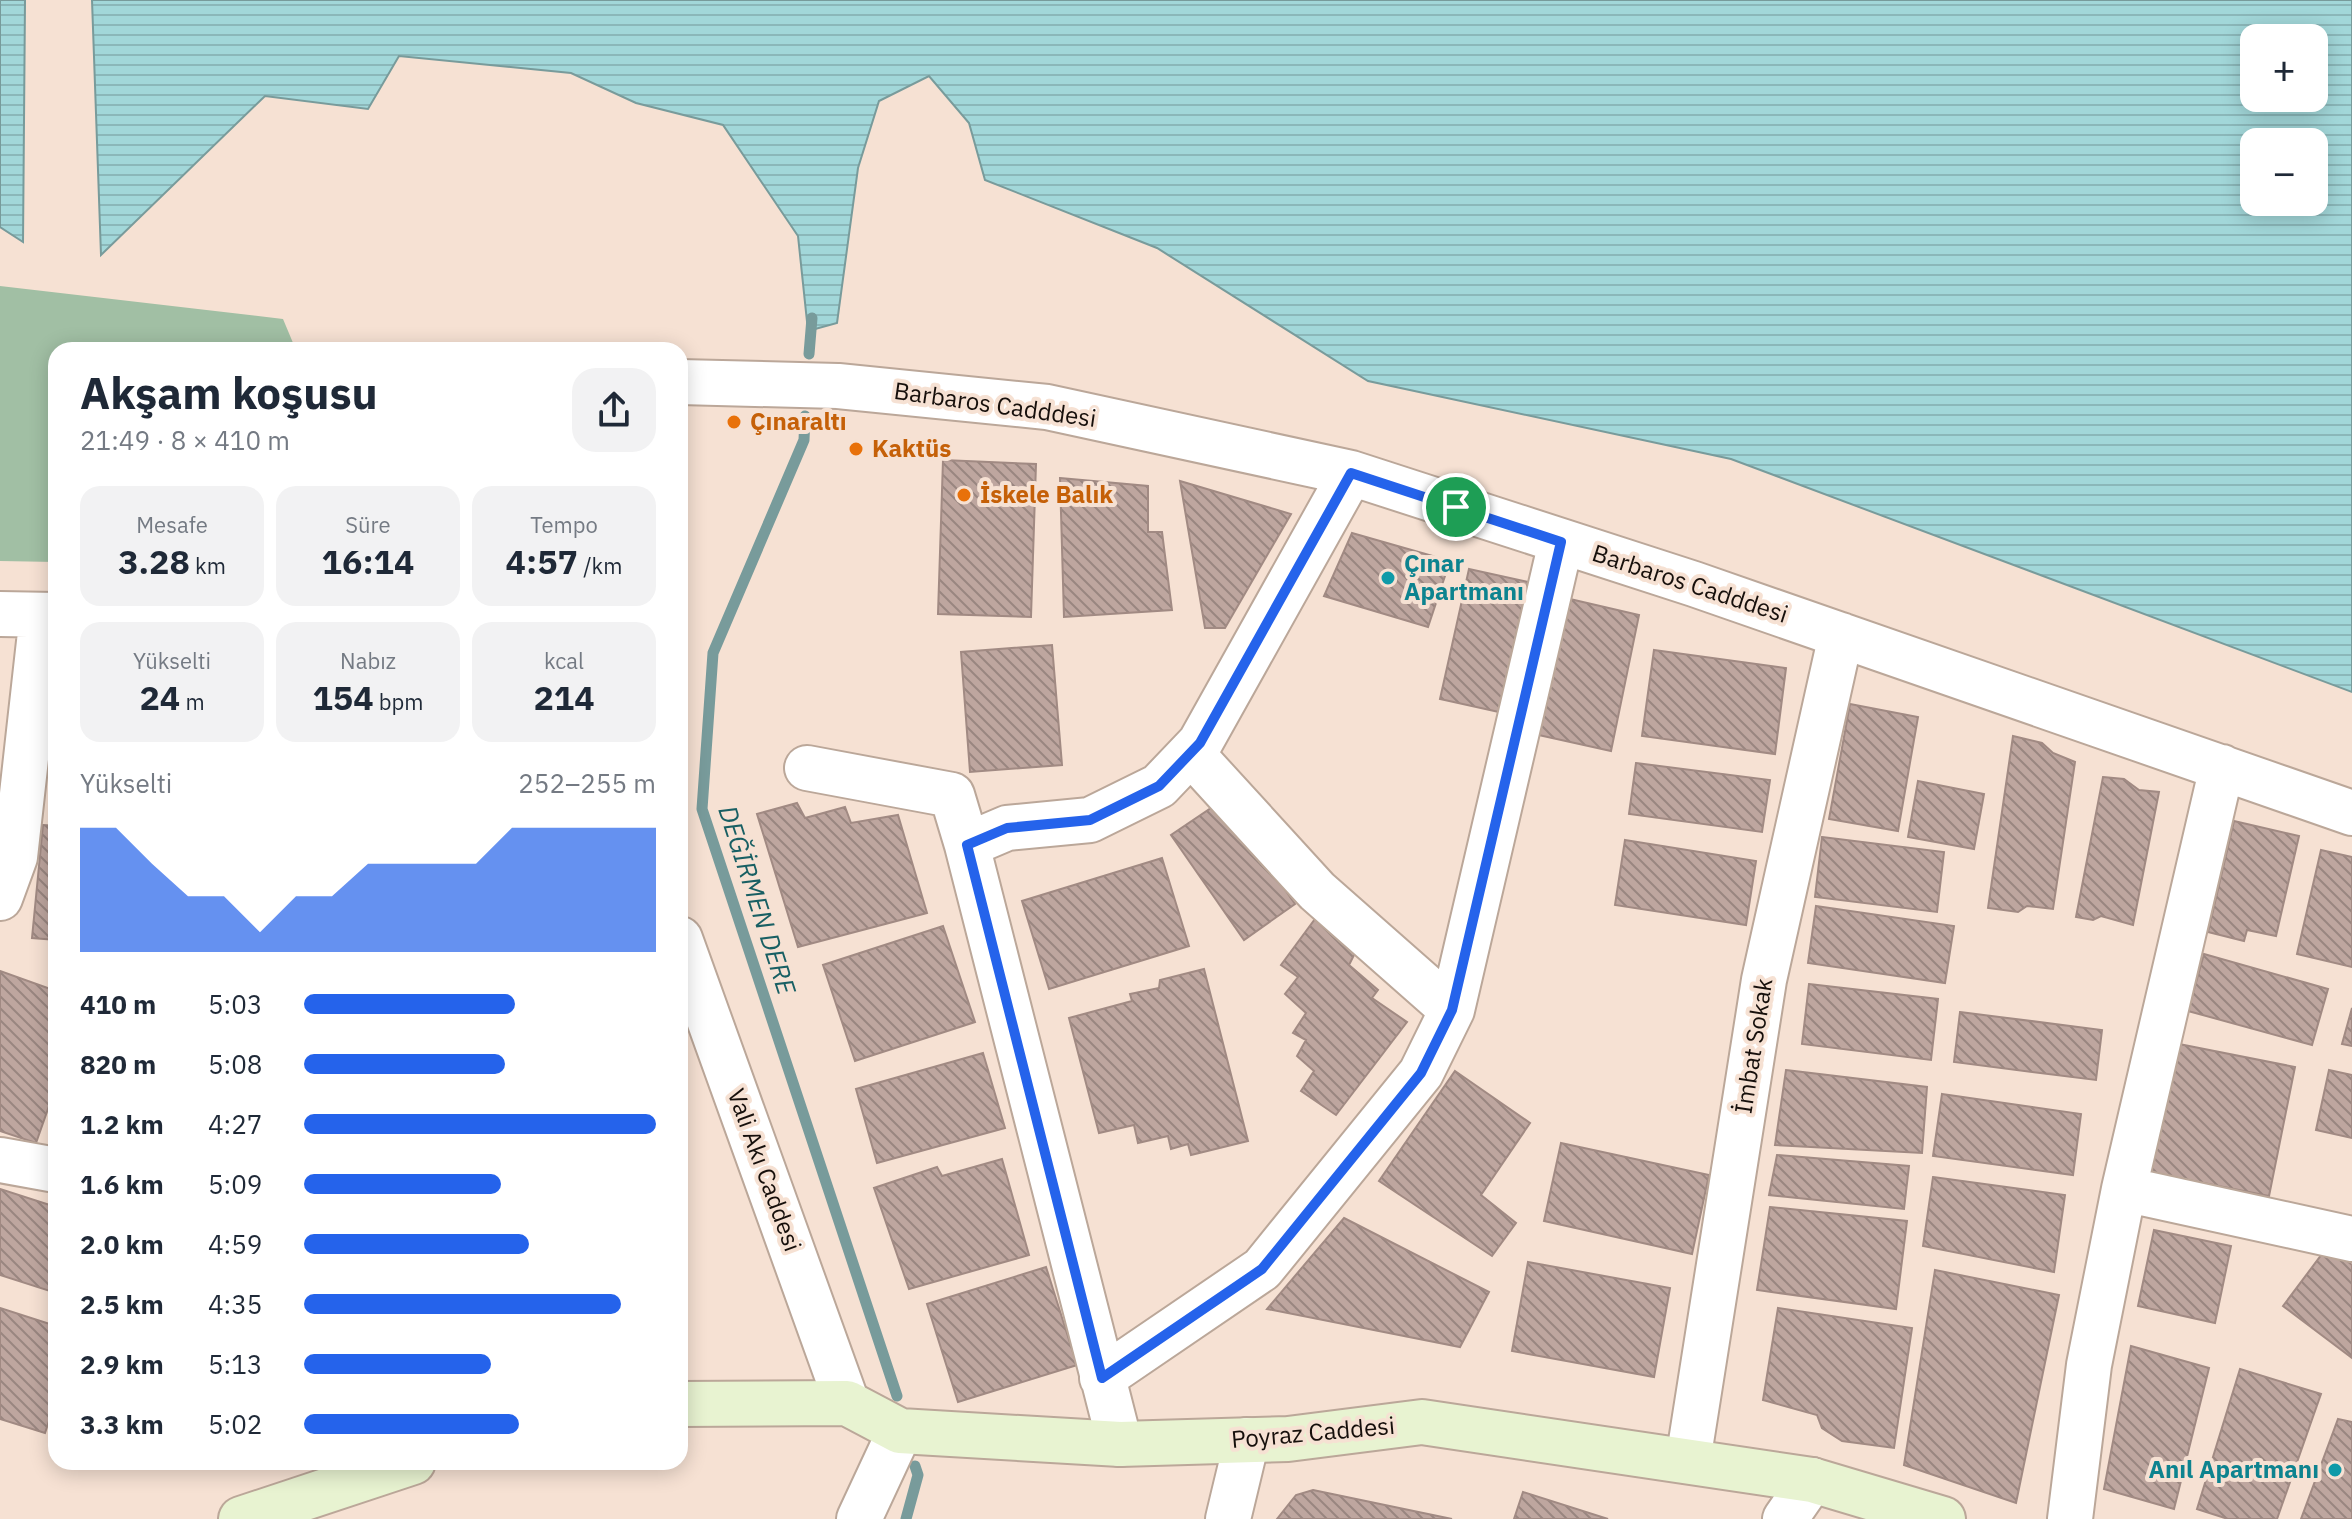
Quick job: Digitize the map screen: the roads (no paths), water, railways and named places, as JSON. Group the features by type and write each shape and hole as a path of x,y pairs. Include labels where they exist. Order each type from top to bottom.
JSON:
{"street":[{"name":"Barbaros Cadddesi","path":"688,382 838,386 1047,407 1351,473 1841,635 2352,813"},
{"path":"967,845 1007,828 1090,820 1159,786 1191,753 1231,690 1351,473"},
{"path":"1102,1378 1262,1269 1421,1073 1452,1010 1561,542"},
{"path":"0,898 15,857 33,614"},
{"name":"İmbat Sokak","path":"1688,1461 1764,980 1841,635"},
{"path":"1191,753 1317,891 1452,1010"},
{"path":"2070,1519 2089,1365 2124,1189 2222,767"},
{"path":"807,768 952,795 1120,1444"},
{"name":"Vali Akı Caddesi","path":"688,961 847,1403"},
{"path":"0,1160 48,1169"},
{"path":"2124,1189 2352,1239"},
{"name":"Poyraz Caddesi","path":"688,1404 847,1403 900,1431 1120,1444 1288,1439 1422,1422 1812,1480 1943,1519"},
{"path":"859,1519 900,1431"},
{"path":"1228,1519 1247,1440"},
{"path":"241,1519 385,1470"},
{"path":"1785,1519 1812,1480"}],"water":[{"path":"0,0 25,0 23,242 0,227"},
{"path":"92,0 2352,0 2352,692 1731,459 1368,381 1157,248 985,180 969,123 929,76 879,101 858,168 837,323 808,331 798,236 723,125 636,103 571,73 399,56 368,109 265,96 101,255"}],"waterway":[{"path":"809,354 812,318"},
{"name":"DEĞİRMEN DERE","path":"805,416 804,440 713,653 702,809 897,1396"},
{"name":"DEĞİRMEN DERE","path":"906,1519 918,1475 915,1466"}],"place":[{"name":"Çınaraltı","path":"734,422"},
{"name":"Kaktüs","path":"856,449"},
{"name":"İskele Balık","path":"964,495"},
{"name":"Çınar Apartmanı","path":"1388,578"},
{"name":"Anıl Apartmanı","path":"2335,1470"}]}
